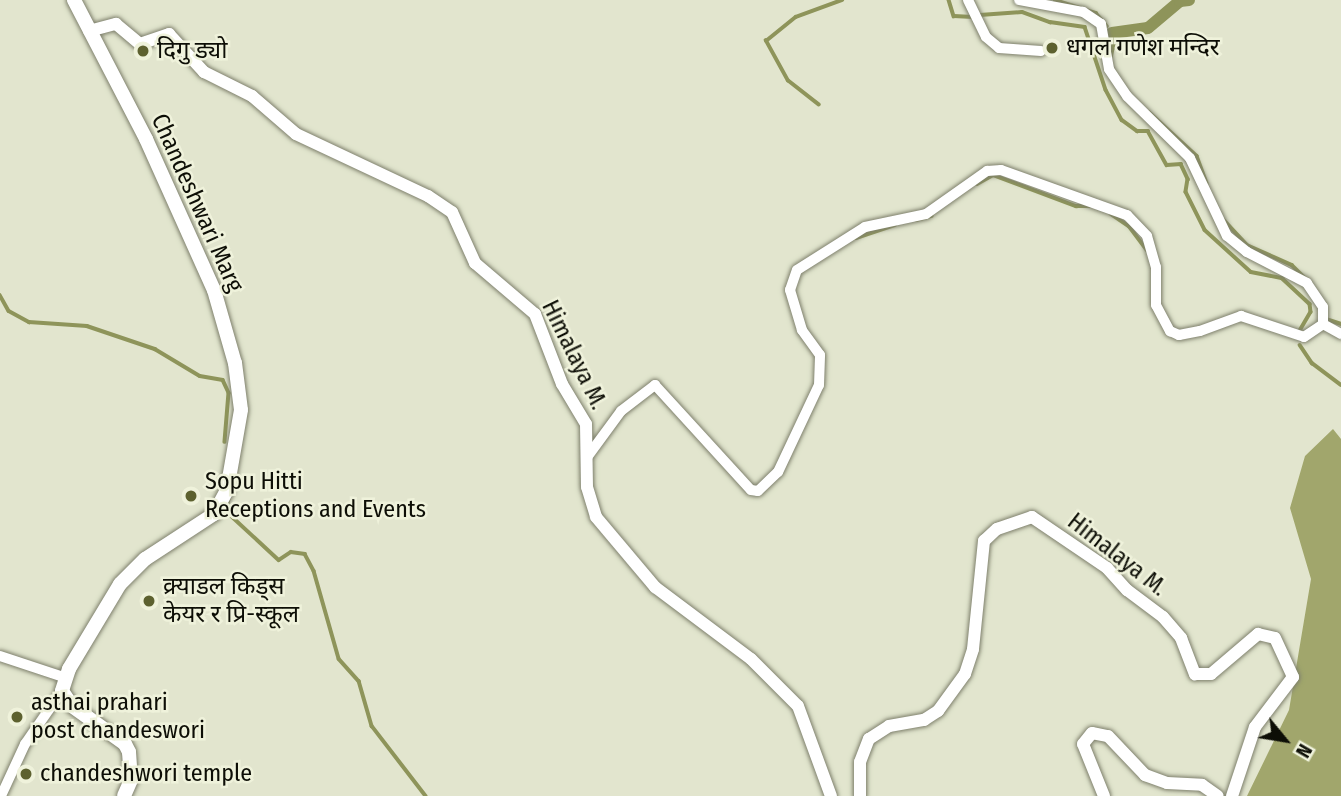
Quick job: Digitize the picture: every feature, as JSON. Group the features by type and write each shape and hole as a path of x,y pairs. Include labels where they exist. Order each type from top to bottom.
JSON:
{"main road":[{"name":"Chandeshwari Marg","path":"64,685 120,584 145,559 214,514 227,490 241,410 235,363 214,289 146,139 75,4"},
{"path":"64,685 72,706 125,744 132,768 129,794"}],"street":[{"path":"968,0 977,12 986,37 999,48 1041,51"},
{"path":"1019,0 1083,12 1101,24 1109,69 1127,96 1190,158 1227,236 1307,283 1323,307 1323,324"},
{"name":"Himalaya M.","path":"89,31 116,24 140,44 169,34 204,72 251,96 296,134 428,196 452,212 475,263 535,314 562,384 586,424 590,504 604,530 655,587 731,643 786,692 806,722 831,796"},
{"path":"588,456 621,411 654,385 667,393 694,430 744,483 758,491 778,472 819,385 820,355 802,330 790,290 797,270 865,228 926,214 987,172 1000,170 1127,215 1147,236 1156,267 1156,305 1170,331 1179,335 1200,331 1241,316 1304,337 1323,324"},
{"path":"1323,324 1341,334"},
{"name":"Himalaya M.","path":"860,796 860,762 869,739 889,726 924,720 958,687 973,649 984,541 1006,525 1032,517 1107,568 1174,628 1195,674 1211,674 1258,634 1275,638 1291,665 1293,677 1287,689 1255,727 1232,796"},
{"path":"0,656 64,685 25,744 1,796"},
{"path":"1104,796 1083,744 1092,733 1108,736 1135,767 1155,780 1202,785 1218,796"}],"green space":[{"path":"1333,429 1341,439 1341,796 1247,796 1289,710 1311,579 1290,508 1305,456"}],"waterway":[{"path":"819,105 788,81 766,41 796,17 842,0"},
{"path":"949,0 954,16 973,17"},
{"path":"1055,0 1096,13 1107,26"},
{"path":"1112,33 1148,28 1180,1 1189,0"},
{"path":"980,15 1022,12 1050,22 1085,27 1106,90 1122,120 1137,131 1148,131 1167,165 1181,164 1188,179 1186,192 1205,230 1251,272 1282,278 1310,304 1311,312 1300,331"},
{"path":"1111,56 1115,37 1112,33"},
{"path":"1149,112 1197,156 1207,183"},
{"path":"977,184 993,175 1076,206 1091,206"},
{"path":"1111,214 1129,226 1147,250"},
{"path":"916,220 931,216"},
{"path":"1223,219 1247,245 1292,265 1305,278"},
{"path":"856,238 895,225"},
{"path":"0,295 9,311 29,322 87,326 155,349 200,376 223,380 229,393 225,442"},
{"path":"1326,319 1341,324"},
{"path":"1300,345 1312,363 1341,385"},
{"path":"229,499 226,511 279,560 291,552 305,554 314,571 339,659 359,681 372,726 426,796"}],"place":[{"name":"धगल गणेश मन्दिर","path":"1052,48"},
{"name":"दिगु ड्यो","path":"143,51"},
{"name":"Sopu Hitti Receptions and Events","path":"191,496"},
{"name":"क्र्याडल किड्स केयर र प्रि-स्कूल","path":"149,601"},
{"name":"asthai prahari post chandeswori","path":"17,717"},
{"name":"chandeshwori temple","path":"26,774"}]}
